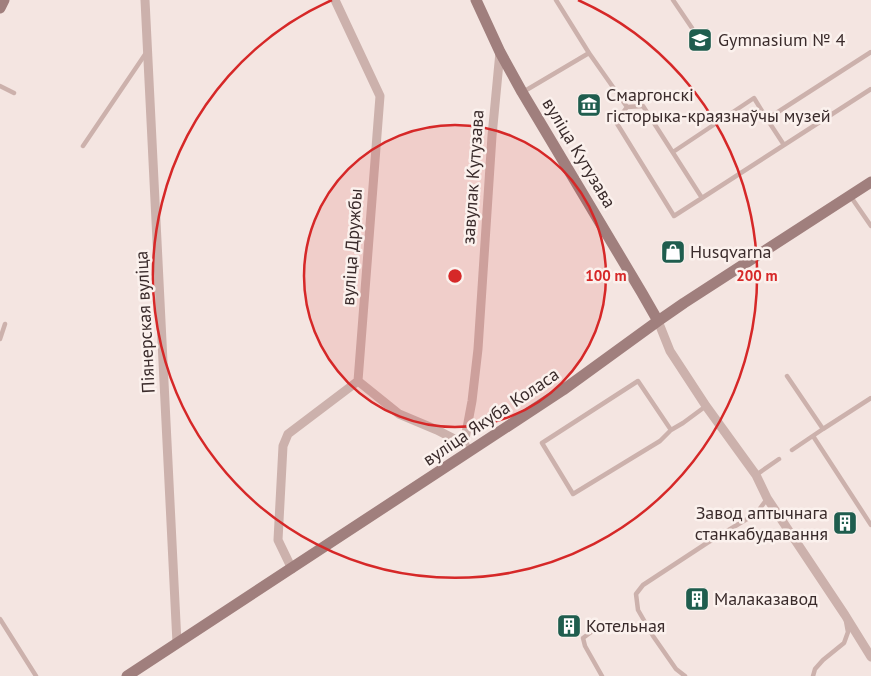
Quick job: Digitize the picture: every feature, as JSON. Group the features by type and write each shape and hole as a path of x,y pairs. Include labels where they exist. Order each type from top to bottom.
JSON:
{"main road":[{"path":"0,8 4,0"},
{"name":"вуліца Кутузава","path":"476,0 500,52 522,92 658,321"},
{"name":"вуліца Якуба Коласа","path":"127,676 292,569 467,448 563,390 658,321 871,182"}],"street":[{"name":"Піянерская вуліца","path":"145,0 177,643"},
{"name":"вуліца Дружбы","path":"335,0 380,96 358,381"},
{"name":"завулак Кутузава","path":"467,448 478,349 492,136 500,52"},
{"path":"658,321 670,351 706,406 756,475 767,498 845,614 871,657"},
{"path":"292,569 278,540 283,446 288,434 358,381 399,414 438,430 467,448"}],"lane":[{"path":"556,0 589,53 627,107"},
{"path":"673,0 692,28"},
{"path":"83,146 148,49"},
{"path":"767,119 871,52"},
{"path":"522,92 589,53"},
{"path":"0,86 14,93"},
{"path":"627,107 616,122 674,216 871,89"},
{"path":"672,152 754,98 784,144"},
{"path":"627,107 643,106 702,198"},
{"path":"850,196 871,226"},
{"path":"0,340 4,324"},
{"path":"787,376 823,429"},
{"path":"671,430 638,381 542,443 573,494 660,441 671,430 706,406"},
{"path":"792,450 871,398"},
{"path":"813,436 871,524"},
{"path":"756,475 779,459"},
{"path":"685,676 676,669 638,610 636,594 643,584 758,511 767,498"},
{"path":"813,676 815,669 823,660 844,644 848,632 845,614"},
{"path":"0,619 36,676"},
{"path":"598,627 582,638 602,676"}],"place":[{"name":"Gymnasium № 4","path":"700,40"},
{"name":"Смаргонскі гісторыка-краязнаўчы музей","path":"589,105"},
{"name":"Husqvarna","path":"673,252"},
{"name":"Завод аптычнага станкабудавання","path":"845,523"},
{"name":"Малаказавод","path":"697,599"},
{"name":"Котельная","path":"569,626"}]}
